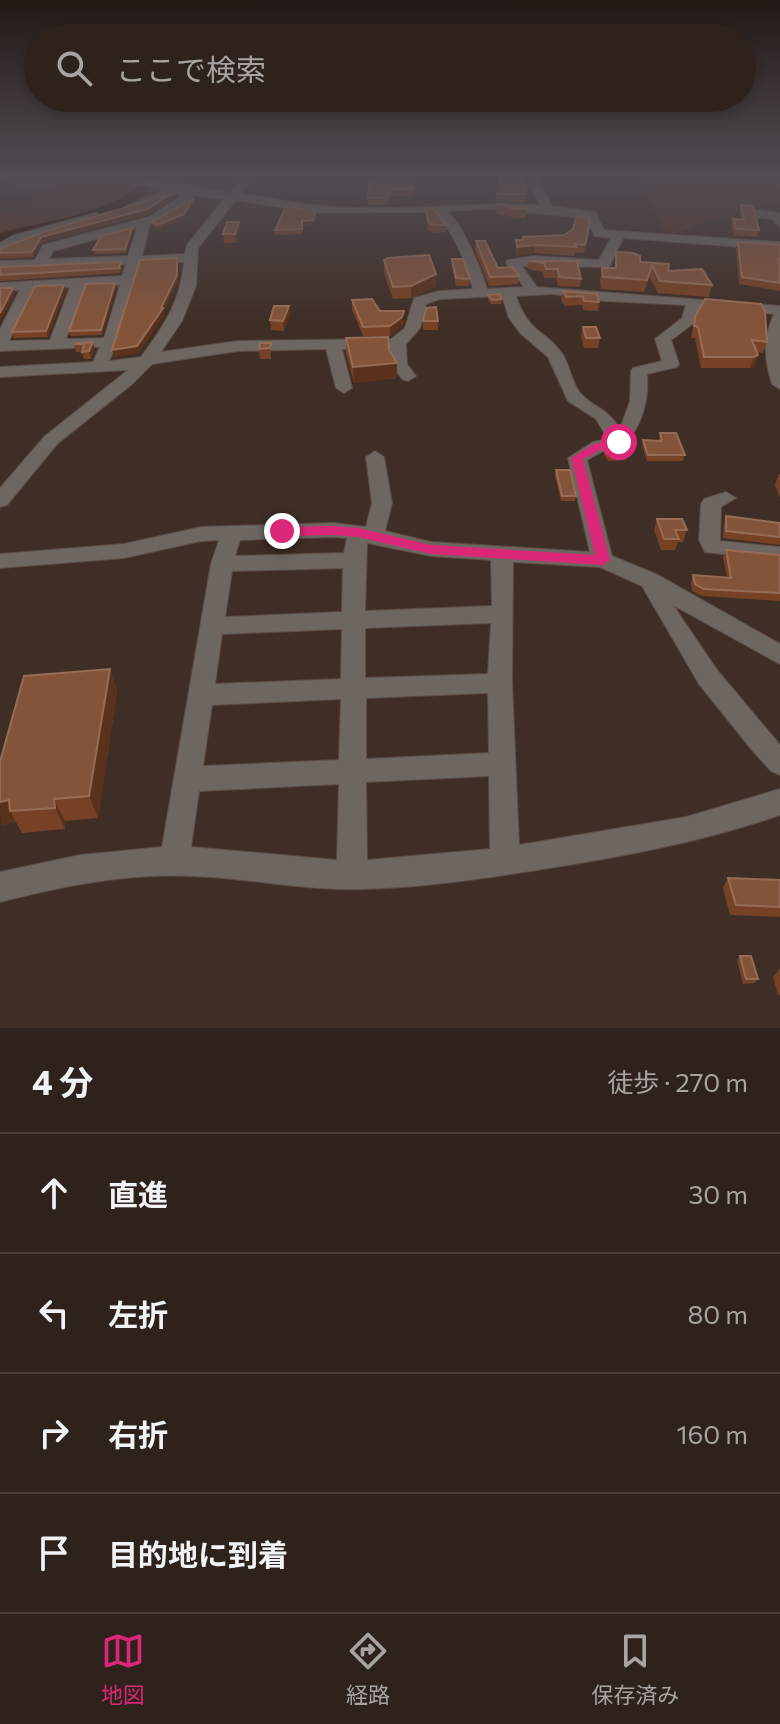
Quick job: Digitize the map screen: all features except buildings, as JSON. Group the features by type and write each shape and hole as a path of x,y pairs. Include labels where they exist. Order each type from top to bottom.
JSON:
{"street":[{"path":"0,248 16,239 70,224"},
{"path":"85,224 97,234"},
{"path":"40,263 48,248 137,224"},
{"path":"99,366 110,342 145,224"},
{"path":"0,501 51,440 125,382 146,361 175,321 189,286 189,258 208,224"},
{"path":"451,224 473,263 481,292"},
{"path":"595,224 599,233 780,246"},
{"path":"88,261 97,234"},
{"path":"597,280 618,235"},
{"path":"0,265 189,258"},
{"path":"532,289 513,263 534,260 597,280 614,304 694,301 780,313 772,362 780,384"},
{"path":"0,287 128,280"},
{"path":"0,372 146,361 238,346 398,343 408,339 412,332 419,301 439,295 532,289 597,280"},
{"path":"56,344 79,283"},
{"path":"30,285 0,345 110,342"},
{"path":"507,291 516,318 525,330 555,355 574,397 603,416 619,442"},
{"path":"603,560 577,458 599,446 619,442 633,425 641,400 639,371 671,364 663,339 689,320 694,301"},
{"path":"398,343 399,364 408,376"},
{"path":"333,345 344,388"},
{"path":"352,875 354,560 382,503 375,457"},
{"path":"726,498 711,504 709,540 712,547 780,554"},
{"path":"174,863 222,564 232,532"},
{"path":"0,561 124,551 201,534 232,532 365,535 431,549 549,559 603,560 650,581 780,655"},
{"path":"502,553 500,683 505,861"},
{"path":"222,564 354,560"},
{"path":"650,581 667,616 693,656 741,720 780,763"},
{"path":"212,626 503,614"},
{"path":"201,695 500,683"},
{"path":"188,779 501,764"},
{"path":"0,887 46,875 109,866 174,863 214,863 352,875 407,873 679,833 724,823 780,802"}],"shaded area":[{"path":"0,224 58,224 0,234"},
{"path":"662,224 701,224 667,237"}],"waterway":[{"path":"0,237 57,224"}],"route":[{"path":"282,531 358,532 373,538 431,549 549,559 603,560 577,458 599,446 619,442"}]}
